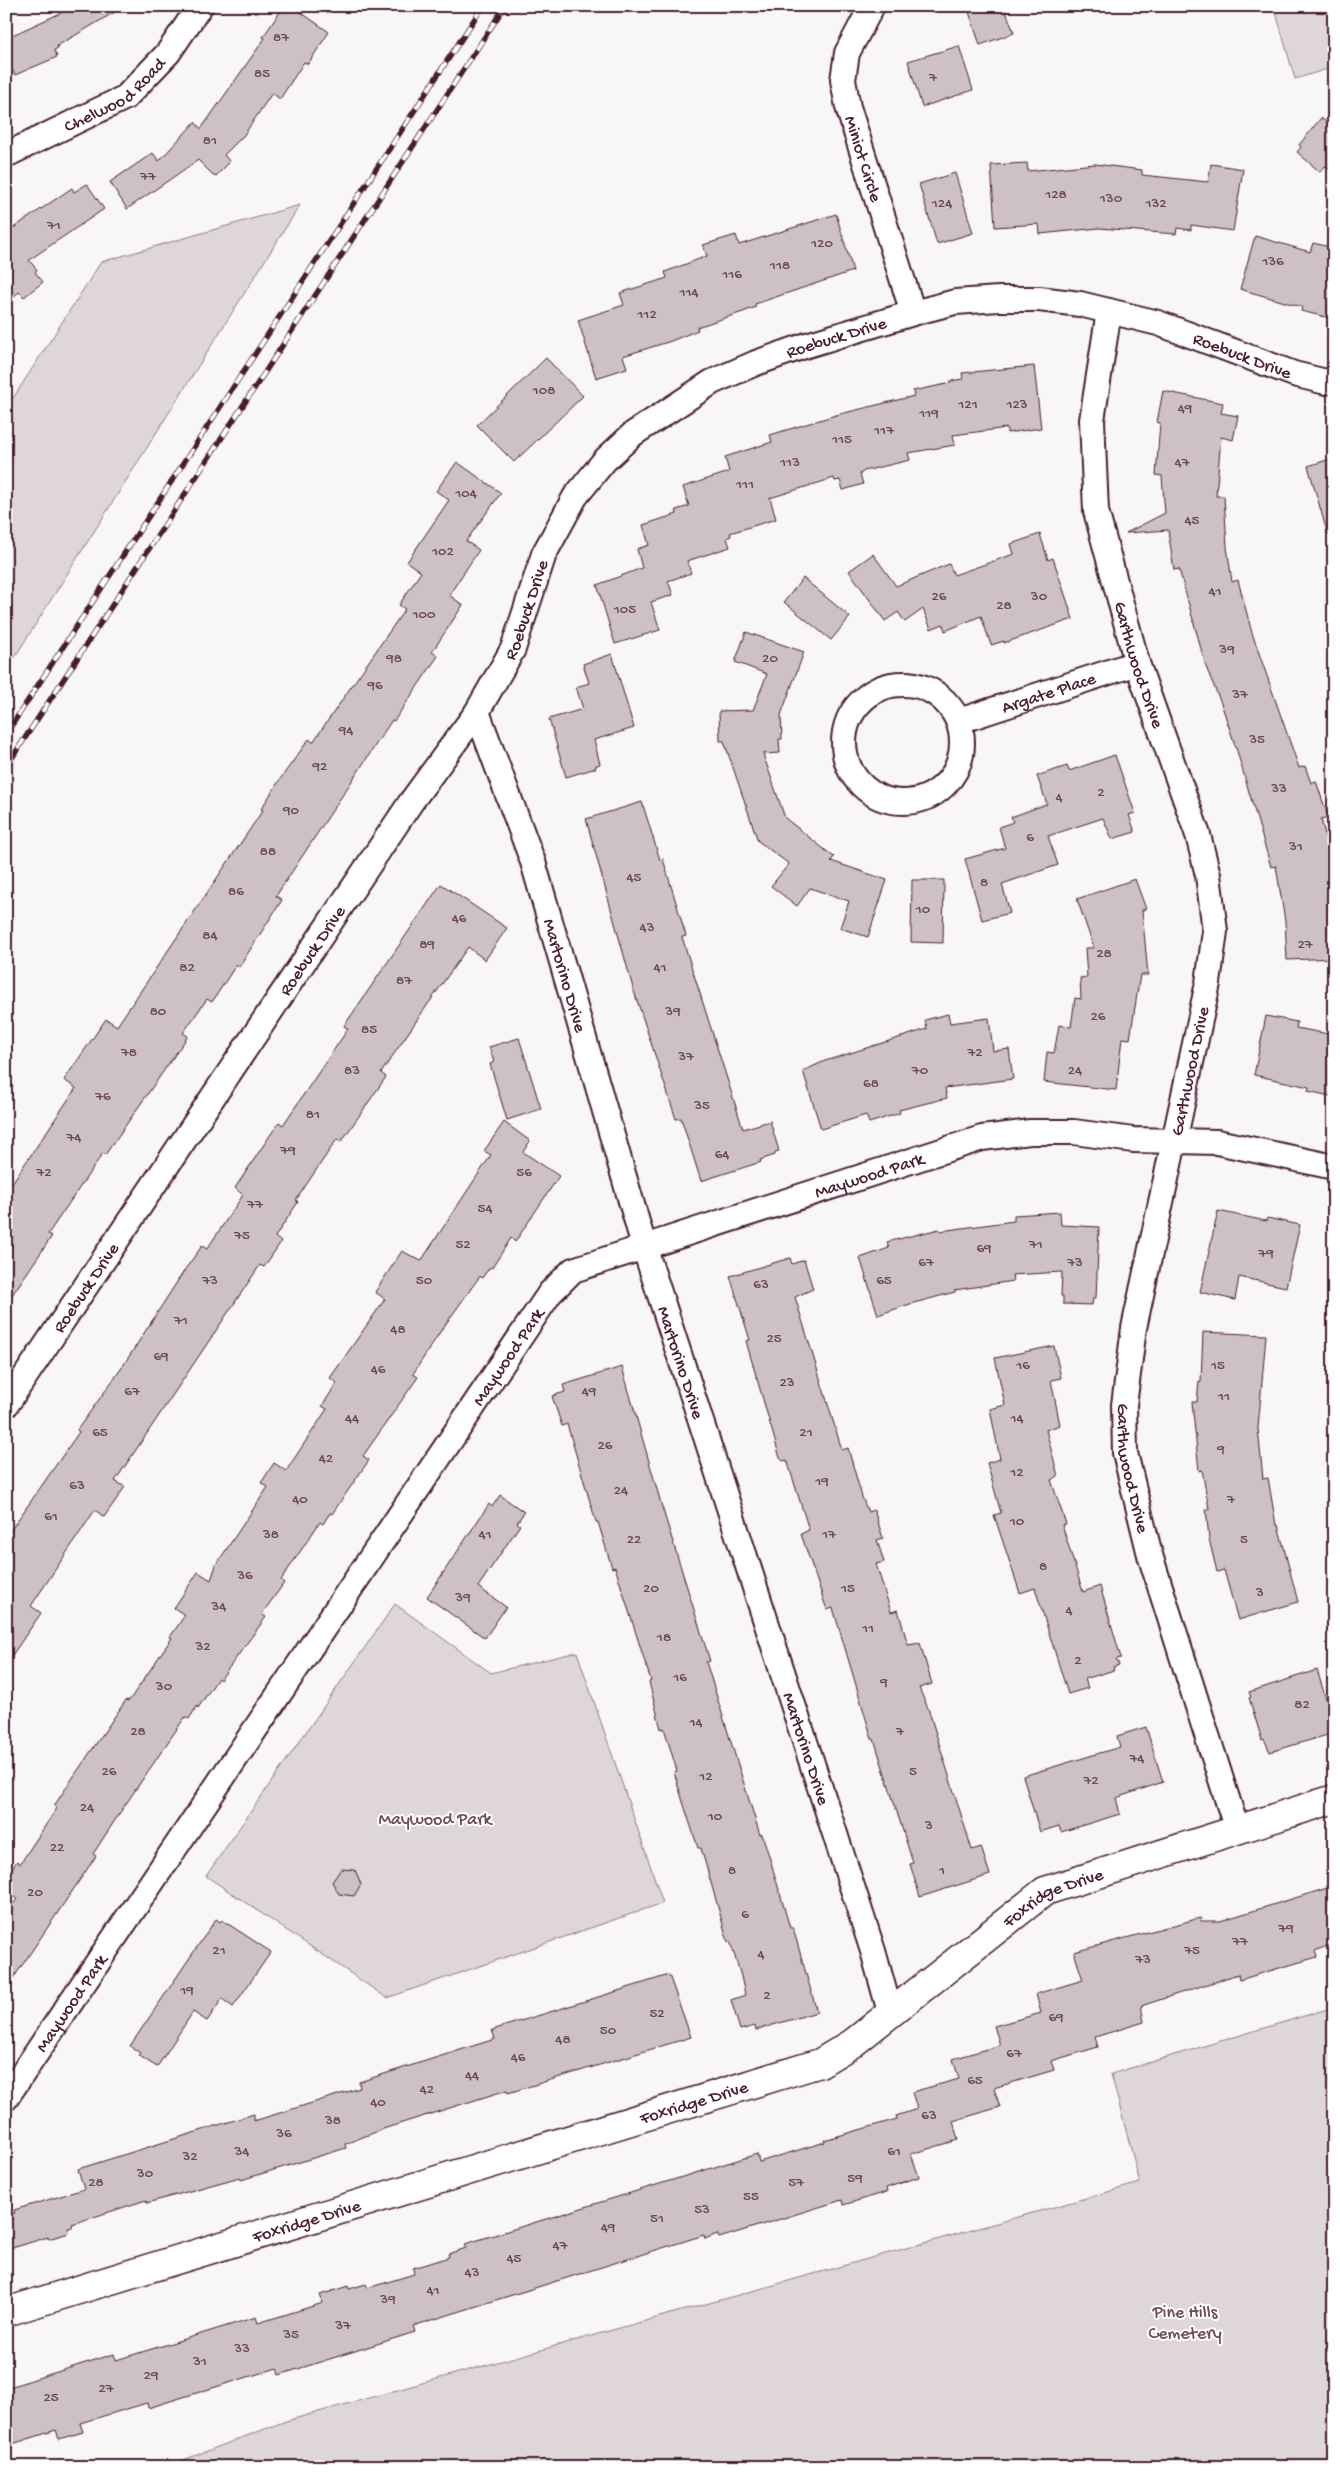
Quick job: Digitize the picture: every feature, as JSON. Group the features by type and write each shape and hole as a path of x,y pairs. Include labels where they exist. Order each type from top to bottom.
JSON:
{"street":[{"name":"Chelwood Road","path":"6,156 126,97 168,53 200,6"},
{"name":"Miniot Circle","path":"872,6 847,53 843,80 848,107 913,313"},
{"name":"Roebuck Drive","path":"6,1405 411,802 478,712 513,649 544,554 570,505 605,460 633,434 712,382 738,370 807,345 913,313 955,302 999,298 1056,301 1158,323 1294,374 1326,382 1334,379"},
{"name":"Garthwood Drive","path":"1110,312 1100,356 1092,420 1096,511 1137,663 1198,835 1208,876 1214,931 1208,983 1134,1328 1124,1405 1125,1453 1150,1555 1237,1830"},
{"name":"Argate Place","path":"959,721 1137,663"},
{"path":"894,685 913,685 932,691 948,704 959,721 962,740 960,758 952,776 939,790 922,799 904,802 885,799 868,791 855,777 846,760 844,740 848,720 859,703 874,691 894,685"},
{"name":"Martorino Drive","path":"478,712 533,862 644,1246 873,1951 890,2012"},
{"name":"Maywood Park","path":"6,2098 550,1293 573,1270 982,1138 1030,1132 1074,1132 1132,1140 1217,1142 1334,1167"},
{"name":"Foxridge Drive","path":"6,2312 820,2062 854,2043 890,2012 1045,1891 1334,1799"}],"green space":[{"path":"1274,6 1334,6 1334,67 1295,79"},
{"path":"300,205 6,671 6,409 101,262"},
{"name":"Maywood Park","path":"395,1604 491,1673 577,1652 663,1903 387,1998 206,1876"},
{"name":"Pine Hills Cemetery","path":"1334,2007 1334,2467 165,2467 286,2421 1140,2183 1111,2074"}],"building":[{"path":"76,6 125,6 57,46 58,48 54,50 57,57 15,75 12,69 6,72 6,38"},
{"path":"284,6 292,6 329,32 308,64 304,62 280,99 272,93 244,135 224,155 230,162 215,177 198,160 127,209 110,182 153,153 159,161 195,122 201,129 265,38 263,37"},
{"path":"967,6 1004,6 1014,33 980,45"},
{"path":"959,46 973,90 922,107 908,61"},
{"path":"1321,118 1334,128 1334,173 1325,166 1320,172 1297,152 1301,147 1299,145"},
{"path":"1027,163 1028,171 1095,164 1142,170 1142,175 1208,182 1211,164 1243,169 1233,231 1191,225 1191,230 1177,228 1176,234 1099,228 1040,234 1039,224 995,227 991,165"},
{"path":"955,173 973,233 937,244 919,184"},
{"path":"87,184 104,209 29,260 43,282 24,297 19,292 6,303 6,233 72,188 74,192"},
{"path":"836,214 853,271 755,304 756,307 697,327 698,330 671,341 623,356 627,368 596,378 578,320 624,305 620,293 667,278 665,272 707,256 703,245 736,235 739,245"},
{"path":"1255,236 1310,252 1313,243 1334,248 1334,319 1301,311 1302,307 1240,289"},
{"path":"546,358 583,396 514,462 477,425"},
{"path":"1034,366 1041,428 1007,433 1007,428 953,435 955,445 908,453 910,460 864,471 860,474 863,484 843,490 840,480 835,481 834,478 770,498 776,519 730,533 731,536 727,538 730,547 687,561 691,573 668,581 673,595 651,602 660,630 615,644 597,585 642,568 637,549 649,545 643,525 677,514 676,510 689,506 683,487 729,472 725,457 772,442 770,435 836,415 914,396 913,391 963,379 962,373"},
{"path":"1163,391 1223,403 1221,413 1238,416 1233,440 1221,437 1216,496 1224,496 1227,547 1232,582 1238,580 1252,633 1299,768 1305,766 1311,783 1316,781 1328,817 1321,819 1334,870 1334,958 1287,960 1285,921 1276,866 1271,867 1237,751 1221,703 1206,667 1179,569 1174,570 1168,530 1126,533 1165,513 1162,476 1156,475 1160,423 1157,422"},
{"path":"1334,458 1334,535 1328,535 1308,466"},
{"path":"457,462 501,493 466,541 479,550 449,595 463,605 432,652 438,656 394,721 392,720 276,896 282,900 239,967 236,965 212,1002 207,999 183,1033 188,1036 105,1155 103,1153 48,1234 52,1236 6,1304 6,1192 76,1088 64,1080 106,1019 117,1026 263,810 261,809 281,778 309,739 313,742 405,609 399,605 421,572 407,562 449,500 436,491"},
{"path":"1040,534 1048,560 1053,558 1073,619 1004,643 1004,641 991,645 981,616 945,631 943,624 931,629 923,609 905,622 898,612 885,621 849,571 873,554 896,586 949,564 954,575 1014,554 1011,544"},
{"path":"803,578 850,617 831,640 784,602"},
{"path":"746,632 804,652 781,715 782,739 779,739 780,753 763,754 785,818 834,857 831,861 887,880 868,937 840,928 849,901 810,888 797,906 771,886 789,864 758,841 724,741 720,741 719,711 753,710 767,674 735,662"},
{"path":"612,654 634,728 594,740 600,764 595,766 596,768 566,777 549,719 583,709 576,687 589,683 583,664"},
{"path":"1115,755 1135,813 1129,815 1135,832 1112,839 1103,818 1048,836 1058,865 1002,884 1010,913 982,920 965,859 1005,848 999,827 1013,822 1011,817 1047,804 1037,776 1067,766 1069,771"},
{"path":"642,802 660,860 663,859 686,936 682,937 743,1129 770,1121 779,1151 775,1152 775,1155 760,1160 761,1162 701,1181 681,1118 676,1119 633,988 586,819"},
{"path":"1135,879 1146,909 1142,910 1148,975 1140,975 1130,1039 1122,1038 1116,1090 1044,1082 1047,1052 1054,1053 1059,1025 1071,1027 1075,998 1081,999 1080,978 1087,977 1085,948 1094,948 1077,899"},
{"path":"912,880 944,880 943,943 911,942"},
{"path":"441,884 507,928 485,960 468,947 419,1017 381,1073 386,1077 341,1142 337,1139 296,1200 298,1202 275,1237 281,1242 264,1267 260,1265 115,1481 125,1487 104,1517 95,1510 31,1606 41,1613 6,1664 6,1537 79,1432 77,1430 121,1369 186,1268 202,1246 207,1249 243,1195 235,1188 279,1122 283,1125 348,1029 344,1026"},
{"path":"948,1014 950,1023 989,1018 993,1051 1009,1049 1013,1079 945,1088 947,1098 899,1110 900,1113 869,1123 866,1115 821,1129 803,1071 825,1061 927,1029 925,1020"},
{"path":"1266,1016 1297,1022 1296,1028 1334,1035 1334,1097 1308,1091 1309,1087 1254,1075"},
{"path":"519,1038 541,1109 507,1120 490,1064 494,1062 489,1047"},
{"path":"504,1122 530,1141 523,1152 559,1176 515,1242 511,1238 492,1268 490,1267 482,1278 480,1276 440,1332 413,1374 418,1377 363,1456 369,1460 332,1514 330,1513 323,1524 320,1522 281,1580 284,1583 262,1614 266,1617 220,1680 218,1678 198,1708 197,1706 189,1719 185,1717 93,1854 96,1856 6,1989 6,1913 17,1899 6,1892 6,1877 17,1861 20,1864 57,1808 54,1806 74,1776 126,1700 129,1701 172,1638 170,1637 185,1615 174,1608 198,1572 211,1580 216,1565 268,1487 261,1483 274,1463 286,1471 327,1409 322,1406 337,1383 330,1378 385,1299 375,1292 402,1251 421,1261 491,1155 484,1151"},
{"path":"1218,1211 1266,1221 1267,1218 1300,1225 1286,1287 1239,1277 1235,1300 1200,1292"},
{"path":"1060,1212 1061,1225 1099,1227 1096,1298 1093,1298 1092,1305 1063,1304 1063,1296 1061,1296 1062,1272 1012,1275 1013,1281 955,1290 955,1292 878,1315 860,1258 889,1248 887,1242 939,1229 940,1231 1014,1221 1014,1215"},
{"path":"790,1258 792,1264 804,1260 813,1289 795,1297 842,1450 848,1448 862,1497 868,1512 874,1510 883,1538 877,1540 884,1562 876,1564 891,1612 898,1610 908,1645 920,1643 932,1684 919,1688 928,1708 972,1850 981,1847 990,1875 920,1897 910,1864 913,1863 874,1739 872,1739 833,1608 827,1610 801,1534 809,1530 787,1460 783,1461 780,1458 746,1341 750,1340 730,1276"},
{"path":"1203,1332 1266,1335 1258,1428 1263,1479 1268,1478 1276,1525 1278,1525 1298,1602 1238,1620 1224,1570 1217,1572 1209,1539 1206,1509 1209,1509 1202,1470 1199,1471 1192,1402 1197,1402 1199,1381 1201,1382"},
{"path":"1054,1346 1061,1378 1051,1380 1060,1425 1046,1430 1058,1476 1051,1480 1066,1524 1062,1525 1083,1592 1100,1586 1121,1658 1116,1659 1119,1665 1113,1667 1114,1670 1085,1679 1088,1688 1068,1694 1035,1588 1020,1593 994,1515 1001,1513 987,1463 1000,1459 990,1409 1005,1405 995,1358"},
{"path":"622,1367 662,1507 710,1661 706,1662 760,1835 762,1834 770,1859 790,1928 793,1928 817,2012 756,2030 755,2026 740,2030 731,2000 745,1995 741,1976 730,1941 728,1942 701,1848 698,1848 683,1802 674,1772 677,1771 664,1728 661,1729 649,1682 651,1681 615,1567 612,1568 598,1522 596,1522 567,1424 562,1426 552,1396 565,1392 563,1385"},
{"path":"500,1495 524,1512 517,1523 520,1525 478,1587 506,1607 485,1638 427,1597 489,1504 492,1507"},
{"path":"1317,1670 1334,1725 1334,1733 1270,1752 1264,1739 1262,1740 1249,1698 1251,1697 1249,1692"},
{"path":"1146,1727 1163,1782 1116,1798 1120,1814 1061,1832 1059,1826 1040,1832 1023,1776 1120,1747 1117,1736"},
{"path":"341,1869 355,1870 361,1884 354,1896 339,1894 332,1882"},
{"path":"1334,1886 1334,1943 1315,1951 1317,1957 1239,1980 1238,1974 1141,2006 1144,2022 1095,2037 1098,2047 1051,2061 1054,2070 994,2088 1000,2107 953,2121 958,2140 911,2154 919,2177 886,2188 887,2192 843,2205 842,2200 719,2238 717,2234 705,2239 704,2235 413,2326 415,2332 279,2375 277,2368 148,2408 147,2403 80,2423 83,2432 59,2439 56,2430 6,2446 6,2388 114,2354 116,2360 256,2317 258,2323 323,2303 320,2295 348,2286 349,2289 366,2284 368,2288 414,2274 413,2268 449,2257 448,2254 466,2248 465,2244 757,2154 759,2162 825,2142 824,2140 897,2119 896,2116 917,2109 912,2092 959,2079 953,2059 1000,2045 994,2026 1041,2013 1036,1994 1083,1980 1074,1952 1200,1918 1201,1921 1220,1921"},
{"path":"216,1919 220,1922 222,1920 271,1952 233,2007 222,1999 207,2021 193,2012 157,2067 138,2055 140,2053 130,2046"},
{"path":"669,1975 691,2037 508,2093 507,2090 386,2128 345,2144 346,2148 241,2180 240,2177 147,2203 146,2200 72,2224 73,2227 68,2228 69,2233 48,2239 48,2237 6,2250 6,2216 15,2213 14,2210 84,2189 78,2169 254,2114 254,2121 360,2088 359,2082 495,2039 492,2030"}],"railway":[{"path":"6,734 483,6"},
{"path":"6,767 505,6"}]}
